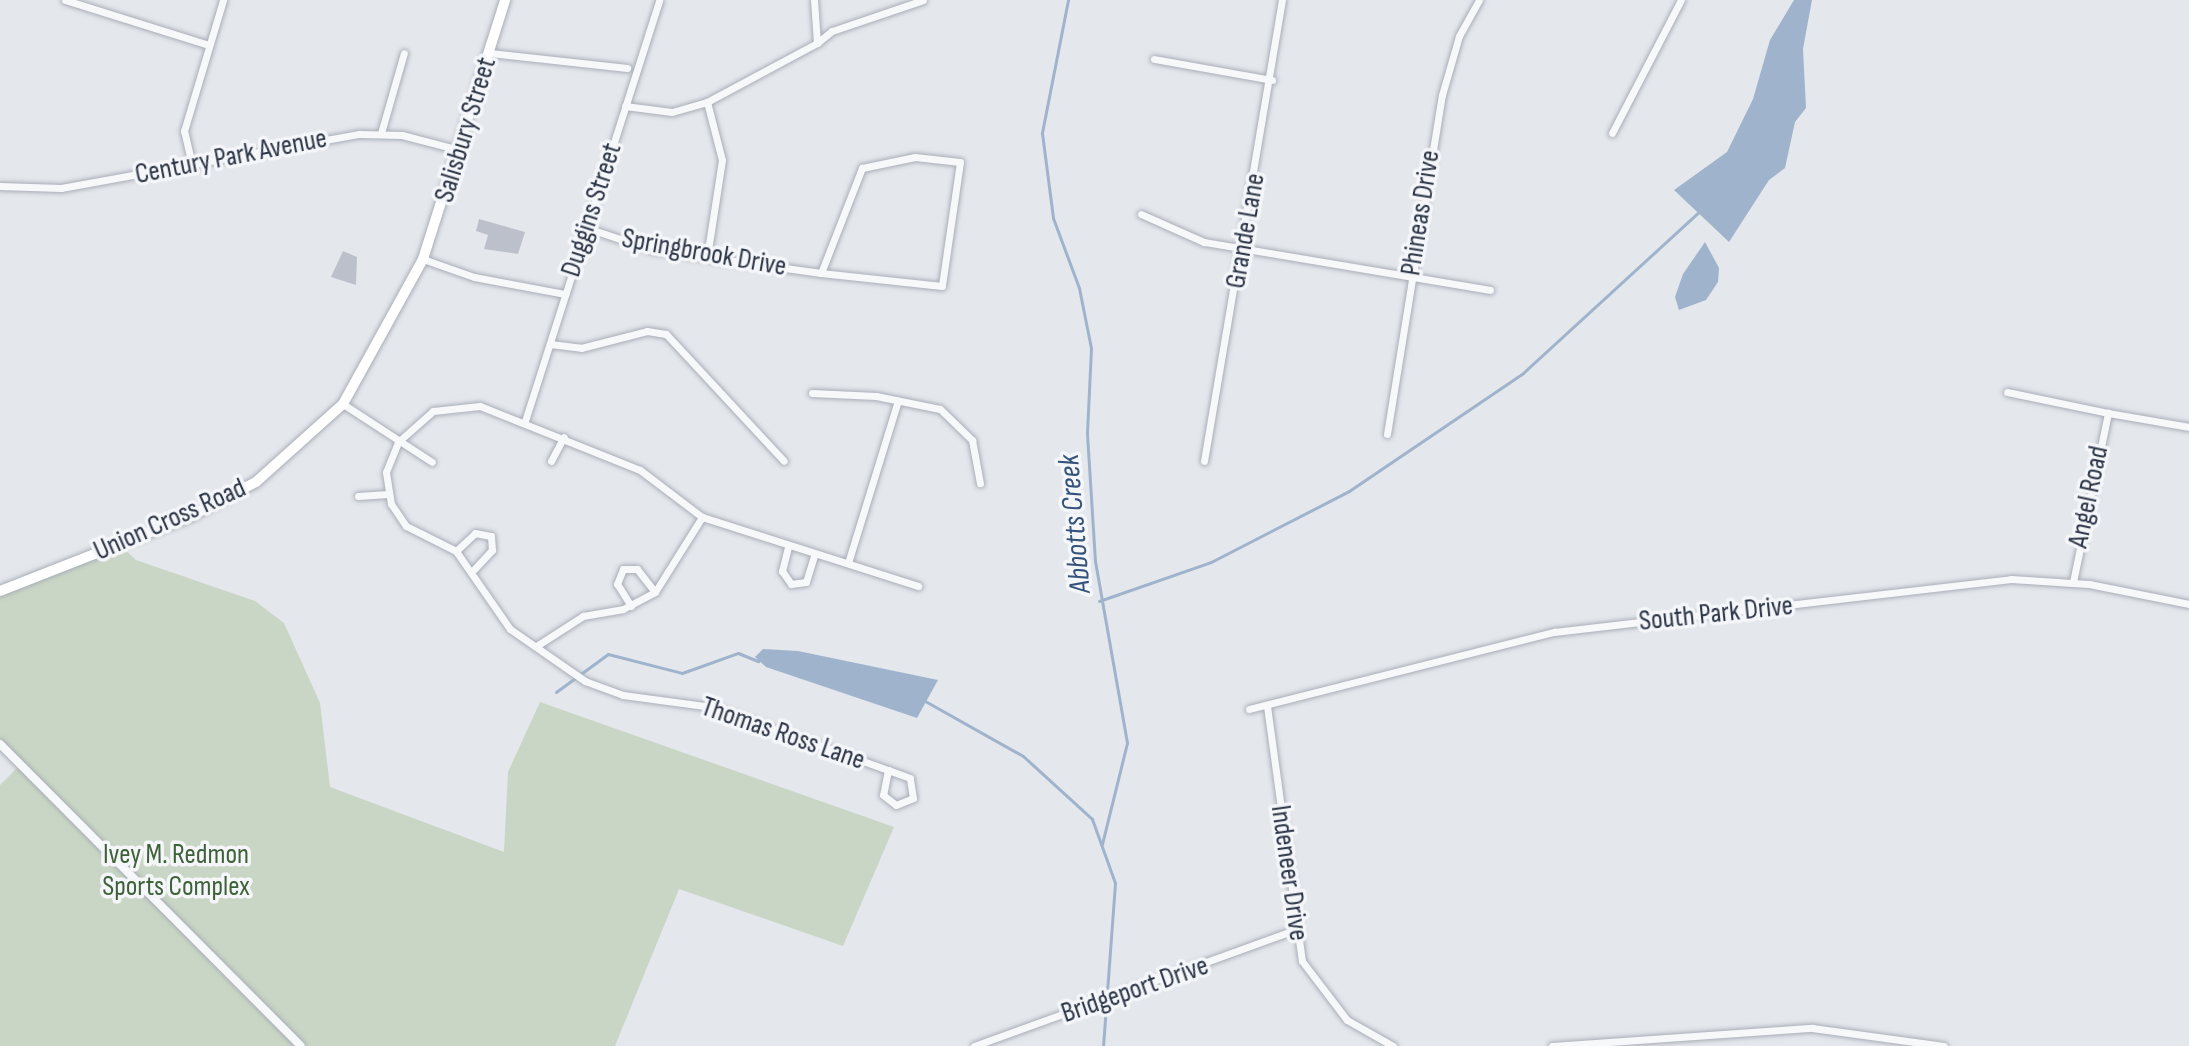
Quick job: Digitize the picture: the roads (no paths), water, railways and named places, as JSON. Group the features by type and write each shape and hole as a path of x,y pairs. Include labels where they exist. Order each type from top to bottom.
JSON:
{"main road":[{"name":"Salisbury Street","path":"423,259 462,151 505,0"},
{"name":"Union Cross Road","path":"0,591 191,516 256,482 343,404 423,259"}],"street":[{"path":"65,0 209,45"},
{"path":"192,165 184,131 223,0"},
{"name":"Duggins Street","path":"525,421 659,0"},
{"path":"814,0 817,43"},
{"path":"625,106 672,112 707,102 817,43 832,31 923,0"},
{"name":"Grande Lane","path":"1204,461 1272,80 1282,0"},
{"name":"Phineas Drive","path":"1387,434 1442,95 1459,36 1479,0"},
{"path":"1612,133 1681,0"},
{"path":"381,133 404,53"},
{"path":"490,53 627,68"},
{"path":"1154,59 1272,80"},
{"path":"707,102 722,160 707,257"},
{"name":"Century Park Avenue","path":"0,186 61,188 381,133 462,151"},
{"name":"Springbrook Drive","path":"587,228 653,250 821,273 942,286 960,162 915,157 862,168 821,273"},
{"path":"1141,214 1204,242 1490,290"},
{"path":"423,259 474,277 565,294"},
{"path":"550,344 581,348 647,331 666,334 784,461"},
{"name":"Angel Road","path":"2007,392 2189,427"},
{"path":"812,393 898,400 940,409 959,421 972,440 980,483"},
{"path":"848,563 898,400"},
{"path":"343,404 432,462"},
{"path":"358,496 388,494 386,472 398,442 445,406 480,406 525,421 640,470 702,517 788,547 918,586"},
{"name":"Angel Road","path":"2073,582 2108,413"},
{"path":"551,461 564,437"},
{"name":"Thomas Ross Lane","path":"388,494 406,526 456,551 474,569 501,619 600,688 712,707 888,770 910,778 913,798 896,805 883,795 888,770"},
{"path":"538,645 583,616 631,606 655,592 702,517"},
{"path":"456,551 475,533 491,536 492,550 474,569"},
{"path":"788,547 782,571 791,584 806,582 814,555"},
{"path":"631,606 617,584 623,569 637,569 655,592"},
{"name":"South Park Drive","path":"1249,709 1554,632 2011,579 2073,582 2189,604"},
{"name":"Indeneer Drive","path":"1267,706 1294,930 1302,961 1320,992 1347,1020 1393,1046"},
{"path":"0,744 301,1046"},
{"name":"Bridgeport Drive","path":"974,1046 1294,930"},
{"path":"1552,1046 1812,1028 1944,1046"}],"water":[{"path":"1794,0 1812,0 1803,49 1806,108 1795,122 1785,168 1769,180 1729,242 1674,190 1727,152 1753,99 1770,40"},
{"path":"1705,242 1719,268 1718,282 1706,300 1679,310 1675,297 1683,274"},
{"path":"763,649 798,651 938,680 917,718 766,667 755,657"}],"waterway":[{"name":"Abbotts Creek","path":"1068,0 1042,133 1053,218 1079,288 1091,348 1087,434 1095,561 1127,743 1102,844"},
{"path":"1099,601 1211,562 1349,491 1523,373 1700,211"},
{"path":"556,692 608,654 682,673 738,653 758,661"},
{"path":"925,701 1023,756 1092,819 1115,883 1103,1046"}],"park label":[{"name":"Ivey M. Redmon Sports Complex","path":"176,871"}]}
